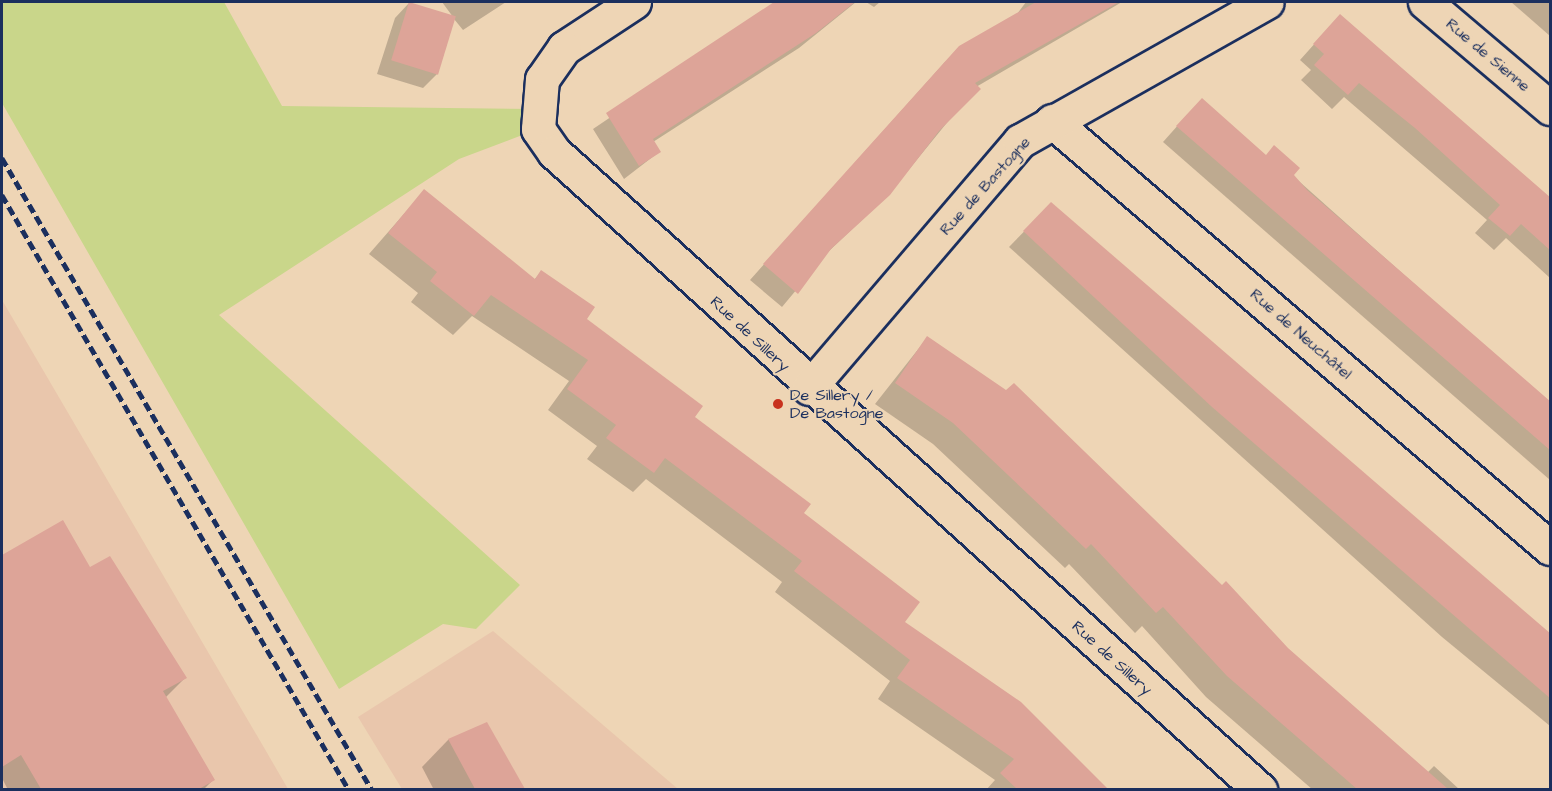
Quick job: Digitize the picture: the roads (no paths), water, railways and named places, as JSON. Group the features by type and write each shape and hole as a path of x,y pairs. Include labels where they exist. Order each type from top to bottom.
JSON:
{"street":[{"name":"Rue de Sillery","path":"634,2 564,48 542,79 538,129 554,152 808,388 1260,789"},
{"name":"Rue de Bastogne","path":"808,388 1020,141 1267,2"},
{"name":"Rue de Sienne","path":"1425,2 1551,108"},
{"name":"Rue de Neuchâtel","path":"1052,121 1551,548"}],"railway":[{"path":"2,158 372,790"},
{"path":"2,195 349,790"}],"place":[{"name":"De Sillery / De Bastogne","path":"778,404"}]}
